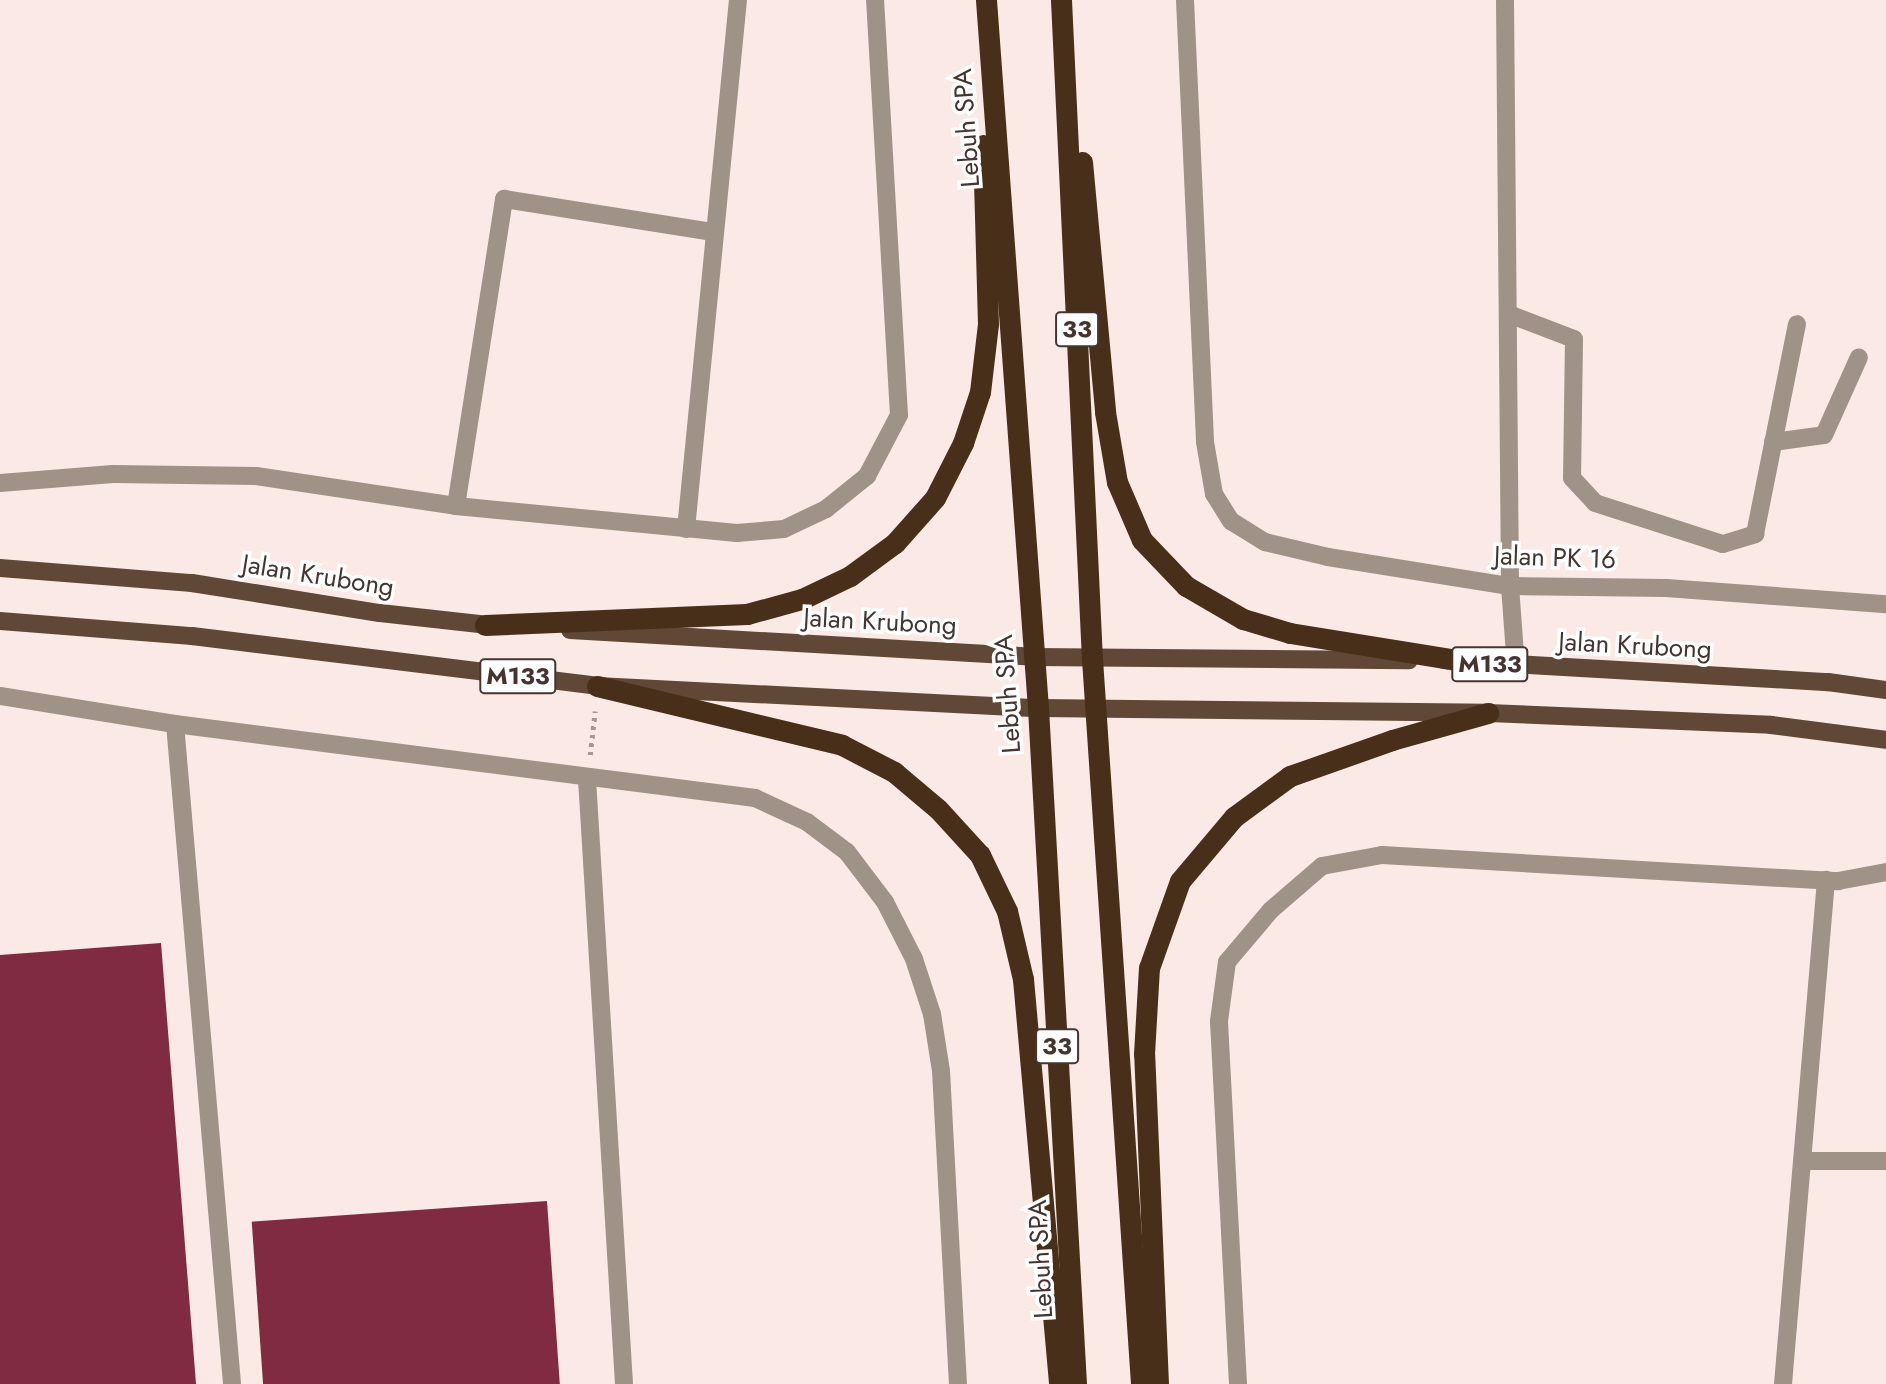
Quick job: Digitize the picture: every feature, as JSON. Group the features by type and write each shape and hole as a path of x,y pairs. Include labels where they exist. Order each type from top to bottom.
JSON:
{"highway":[{"path":"485,625 683,620 747,614 802,599 850,576 895,543 936,498 963,443 980,392 988,324 980,0"},
{"name":"Lebuh SPA","path":"986,0 1038,708 1076,1384"},
{"name":"33","path":"1061,0 1092,659 1141,1384"},
{"path":"1067,0 1105,412 1117,482 1142,540 1186,586 1243,620 1290,633 1456,660"},
{"path":"597,686 842,745 894,772 938,809 980,855 1007,911 1023,979 1059,1384"},
{"path":"1158,1384 1144,1054 1149,968 1181,881 1234,817 1290,776 1392,740 1488,713"}],"main road":[{"name":"Jalan Krubong","path":"0,568 192,583 485,625 1033,657 1456,660 1517,667 1828,682 1886,690"},
{"name":"M133","path":"0,621 192,636 597,686 1038,708 1488,713 1771,725 1886,740"}],"street":[{"path":"686,529 713,232 738,0"},
{"path":"0,484 113,474 256,476 456,506 737,533 784,528 826,509 867,476 899,415 875,0"},
{"name":"Jalan PK 16","path":"1185,0 1205,442 1214,494 1231,521 1265,542 1328,557 1510,586 1666,588 1886,604"},
{"path":"1506,0 1511,315 1510,586 1517,667"},
{"path":"456,506 504,199 713,232"},
{"path":"1511,315 1574,339 1572,478 1594,502 1723,544 1755,534 1797,324"},
{"path":"1773,442 1824,435 1859,357"},
{"path":"0,696 175,724 587,779 755,798 807,822 847,852 885,902 918,970 932,1014 940,1071 958,1384"},
{"path":"175,724 232,1384"},
{"path":"587,779 624,1384"},
{"path":"1238,1384 1219,1021 1227,962 1271,910 1322,866 1382,855 1826,880 1886,872"},
{"path":"1783,1384 1826,880"},
{"path":"1802,1161 1886,1161"}],"path":[{"path":"587,779 597,686"}],"building":[{"path":"161,943 196,1384 0,1384 0,955"},
{"path":"547,1201 560,1384 263,1384 252,1222"}]}
